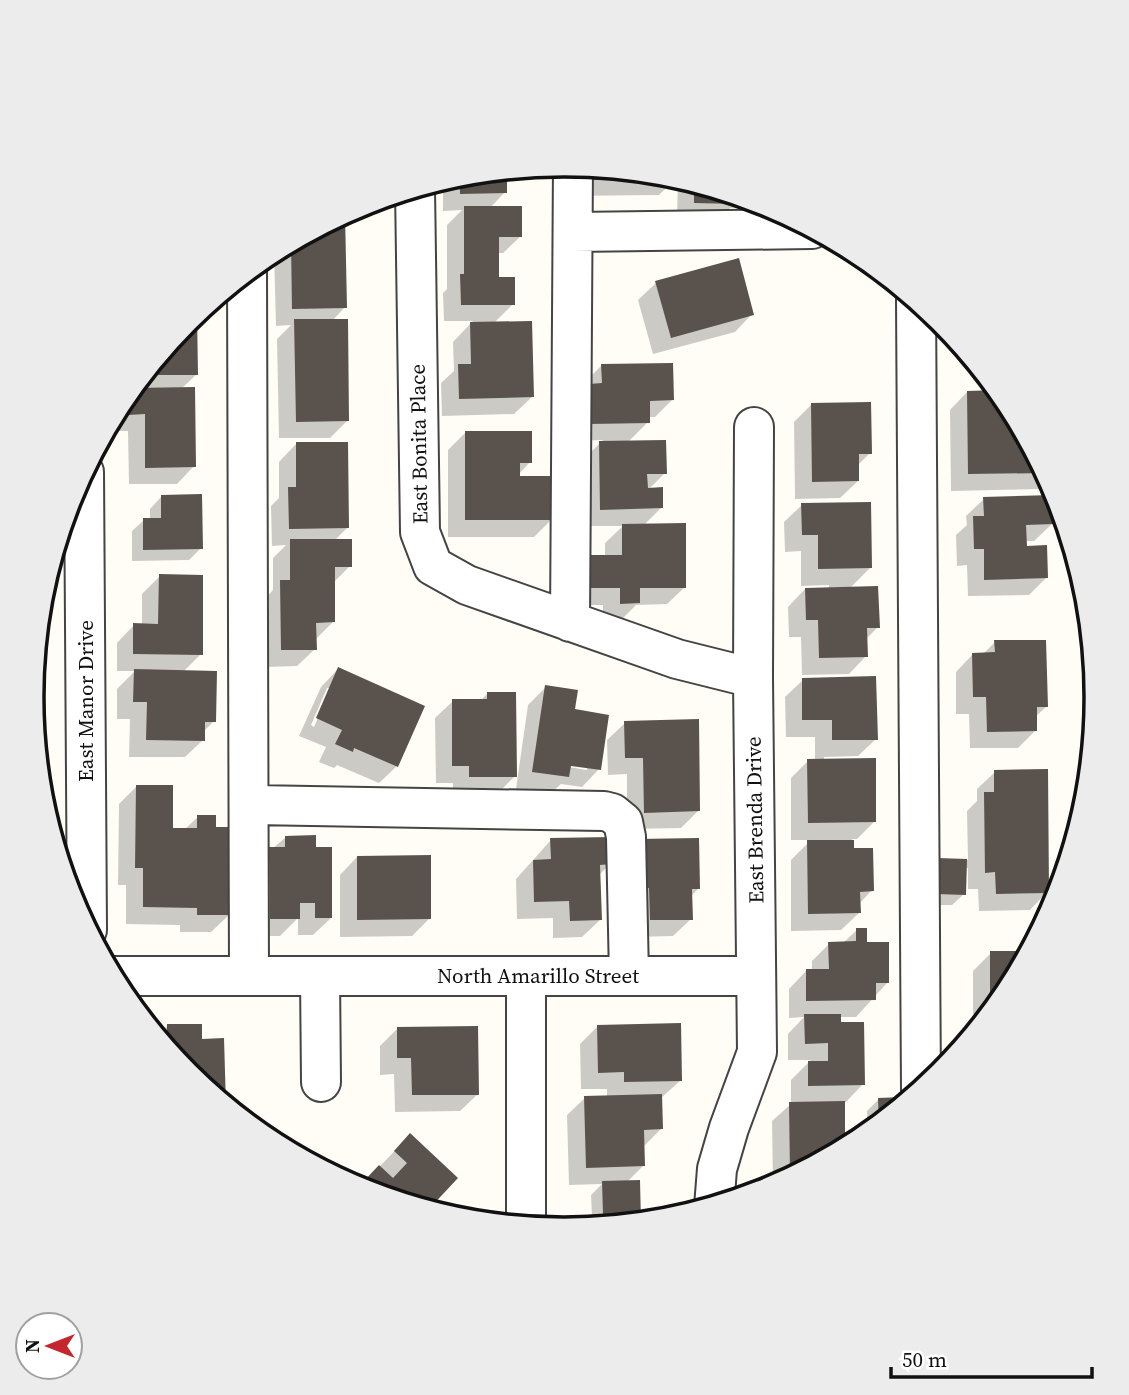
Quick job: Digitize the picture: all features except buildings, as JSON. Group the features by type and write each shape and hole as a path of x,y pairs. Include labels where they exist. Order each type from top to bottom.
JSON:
{"street":[{"path":"570,622 573,177"},
{"name":"East Bonita Place","path":"415,198 420,532 433,566 467,585 570,622 677,659 753,678"},
{"path":"574,232 793,229"},
{"path":"247,284 249,976"},
{"path":"916,313 921,1077"},
{"name":"East Brenda Drive","path":"715,1196 717,1169 726,1138 757,1052 753,678 754,427"},
{"name":"East Manor Drive","path":"77,881 84,497"},
{"path":"248,805 612,813 623,822 626,838 629,976"},
{"name":"North Amarillo Street","path":"125,976 756,976"},
{"path":"320,976 321,1082"},
{"path":"526,976 526,1217"}]}
